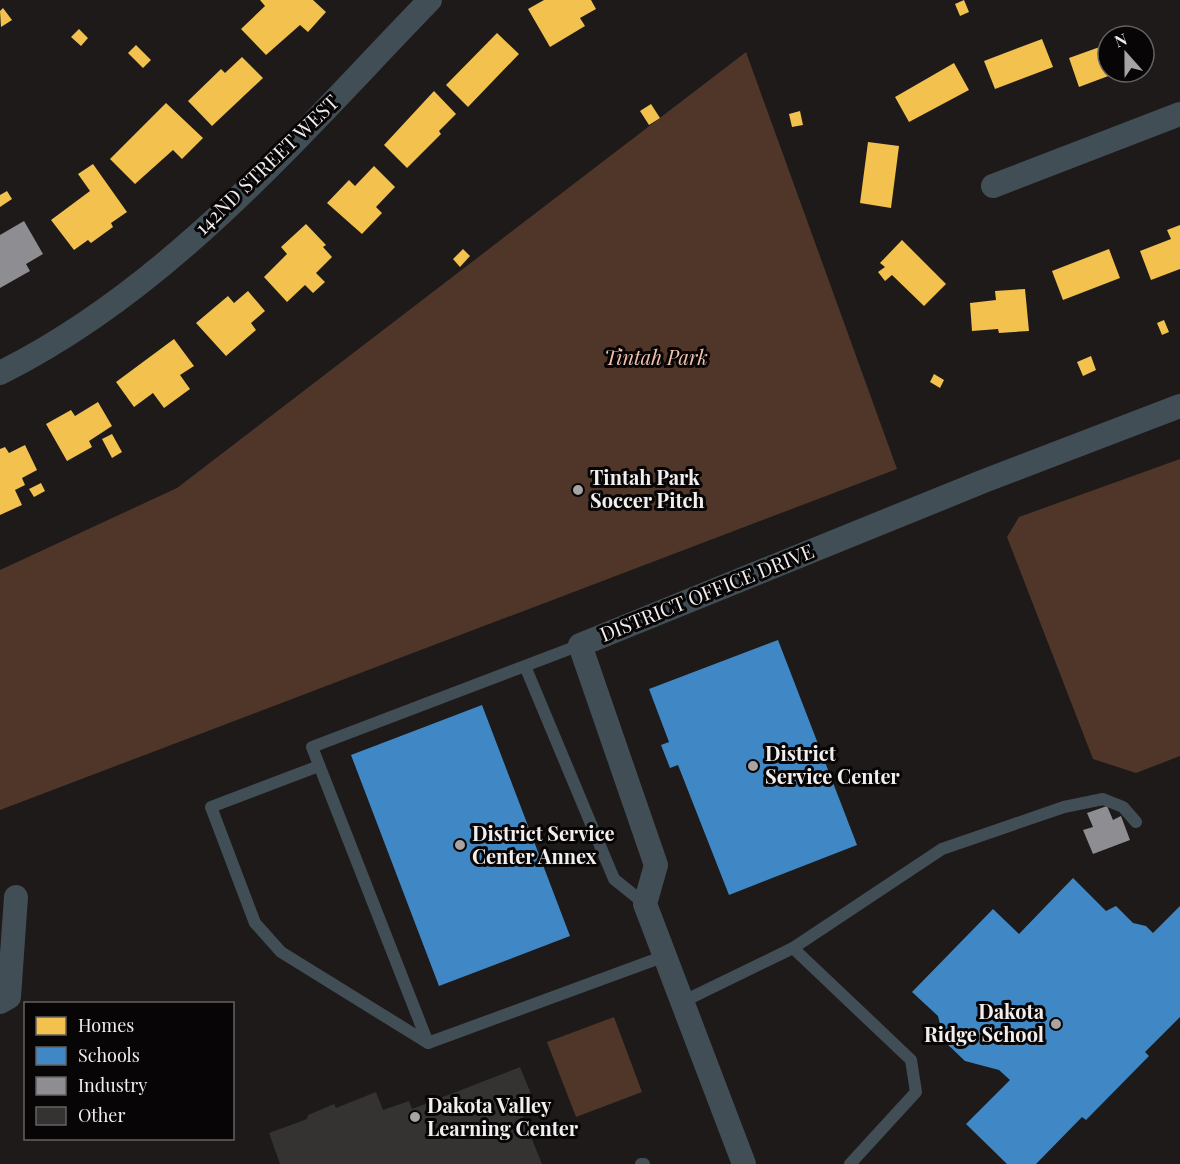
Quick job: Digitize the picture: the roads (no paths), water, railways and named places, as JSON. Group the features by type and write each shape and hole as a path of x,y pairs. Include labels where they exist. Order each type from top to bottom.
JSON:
{"street":[{"name":"142ND STREET WEST","path":"0,373 78,327 121,296 232,204 430,0"},
{"path":"993,186 1180,114"},
{"name":"DISTRICT OFFICE DRIVE","path":"645,904 657,865 580,645 984,481 1180,406"},
{"path":"0,1002 9,997 16,897"},
{"path":"645,904 744,1164"}],"lane":[{"path":"428,1043 312,747 580,645"},
{"path":"525,666 614,879 645,904"},
{"path":"319,766 211,807 255,923 281,952 428,1043"},
{"path":"682,1002 793,948 942,849 1064,807 1103,799 1123,807 1136,822"},
{"path":"793,948 911,1060 916,1092 850,1164"},
{"path":"428,1043 665,956"}],"place":[{"name":"Tintah Park Soccer Pitch","path":"578,490"},
{"name":"District Service Center","path":"753,766"},
{"name":"District Service Center Annex","path":"460,845"},
{"name":"Dakota Ridge School","path":"1056,1024"},
{"name":"Dakota Valley Learning Center","path":"415,1117"}],"park label":[{"name":"Tintah Park","path":"656,358"}]}
